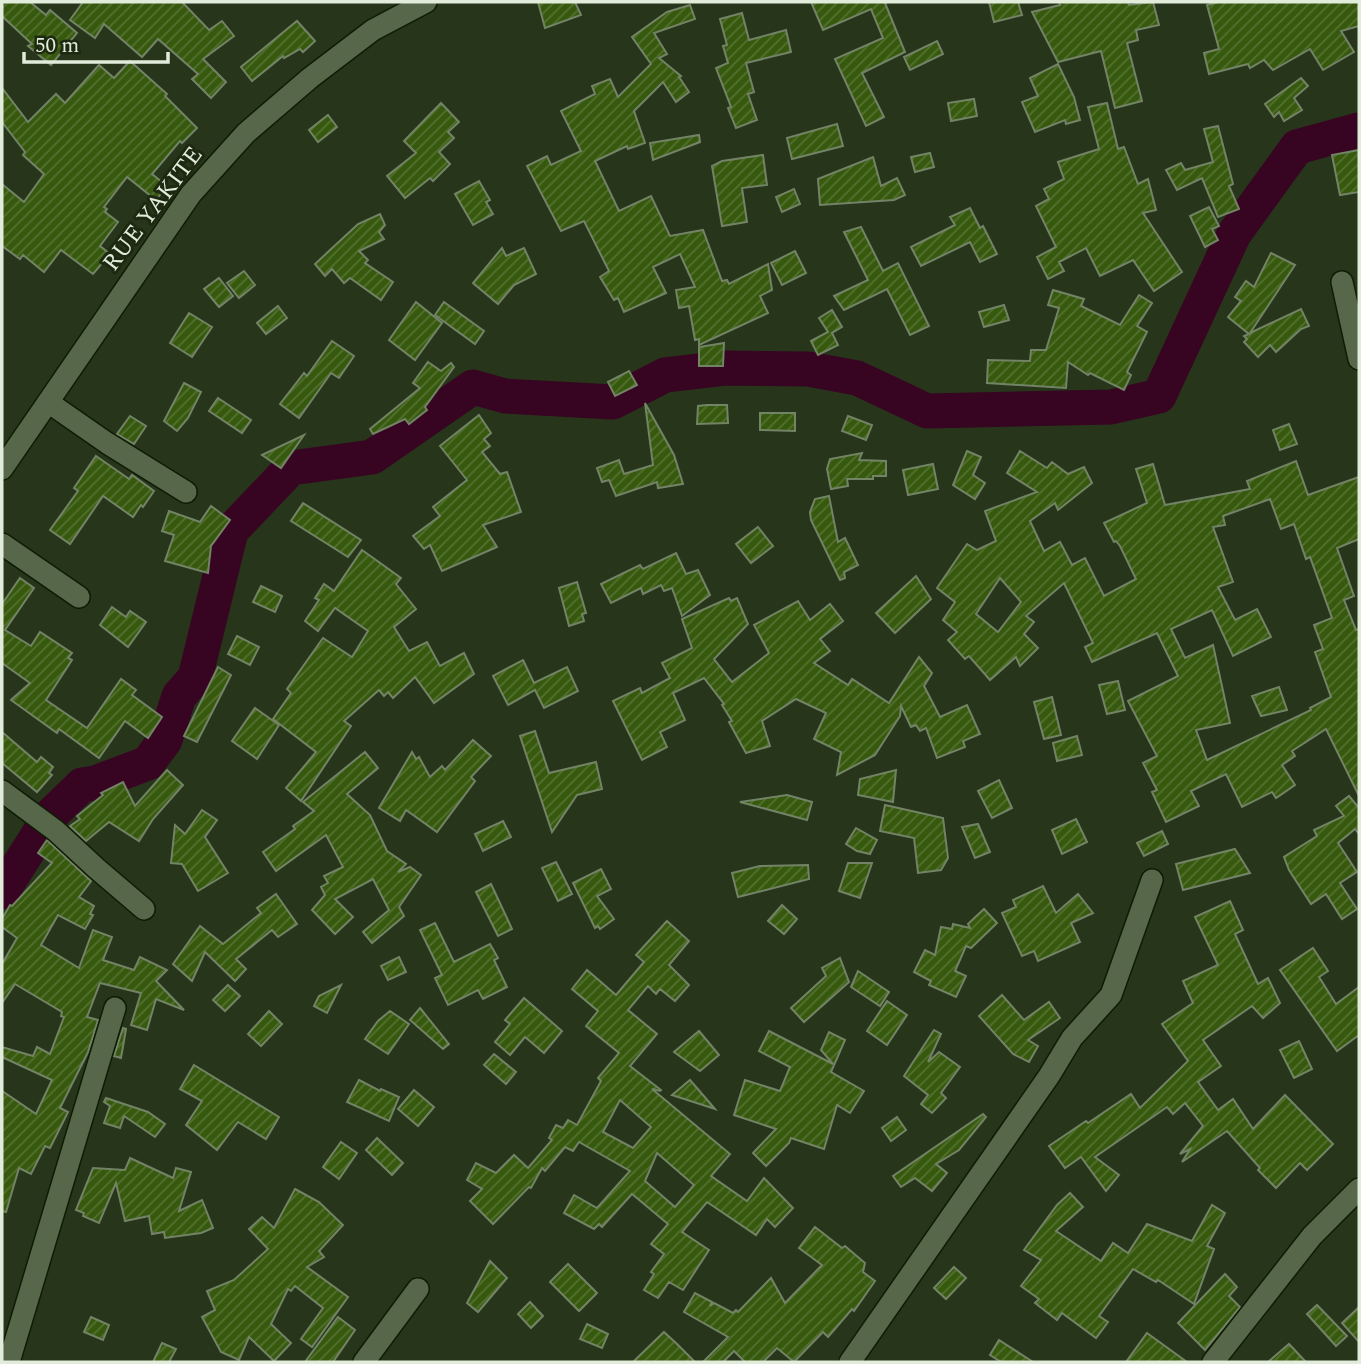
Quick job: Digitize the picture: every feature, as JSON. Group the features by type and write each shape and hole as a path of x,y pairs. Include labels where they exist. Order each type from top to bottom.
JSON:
{"street":[{"name":"RUE YAKITE","path":"2,469 191,194 246,133 310,78 373,30 426,2"},
{"path":"1342,282 1359,359"},
{"path":"48,402 107,443 186,492"},
{"path":"2,544 79,597"},
{"path":"2,791 56,831 144,909"},
{"path":"850,1362 1049,1076 1072,1038 1111,995 1152,880"},
{"path":"9,1362 115,1008"},
{"path":"1213,1362 1312,1236 1359,1189"},
{"path":"364,1362 418,1289"}],"building":[{"path":"2,2 30,2 46,15 50,10 77,33 51,65 28,46 32,44 2,16"},
{"path":"83,2 182,2 209,30 222,21 234,36 203,59 226,82 211,98 192,79 198,74 158,39 142,57 104,24 95,38 70,20"},
{"path":"538,2 575,2 581,15 545,28"},
{"path":"811,2 888,2 885,3 905,52 862,73 884,117 866,126 835,59 883,38 871,9 823,30"},
{"path":"989,2 1018,2 1022,15 994,22"},
{"path":"1059,2 1128,2 1129,5 1153,2 1159,25 1136,30 1138,40 1127,43 1142,101 1115,108 1101,51 1058,62 1032,12 1060,5"},
{"path":"1218,2 1359,2 1359,26 1341,31 1354,52 1323,70 1310,49 1273,70 1264,60 1250,68 1248,64 1209,74 1204,53 1219,49 1207,5"},
{"path":"690,5 695,19 654,33 667,54 659,58 681,76 679,77 689,92 676,102 663,82 634,111 645,143 628,149 627,146 595,161 619,211 651,196 670,236 703,230 722,281 727,280 729,284 768,264 772,290 760,296 768,313 699,345 699,339 695,340 689,306 679,308 676,290 695,287 680,254 653,267 666,293 624,312 618,298 614,300 600,277 609,271 584,221 561,231 527,166 547,156 551,165 581,151 561,111 595,94 592,86 610,79 618,97 651,64 632,37 667,12"},
{"path":"742,13 749,40 786,30 791,52 746,63 754,92 748,94 757,120 736,128 716,68 728,63 723,46 727,45 720,19"},
{"path":"297,21 315,41 303,52 300,49 284,58 283,56 252,81 241,67"},
{"path":"937,41 943,54 910,70 904,57"},
{"path":"130,61 167,94 165,96 197,128 182,143 180,141 152,174 167,186 156,200 127,177 104,207 107,209 105,212 118,222 100,246 110,254 93,274 61,250 44,272 23,255 20,259 2,246 2,184 24,202 44,174 23,155 25,152 2,122 2,88 28,122 56,94 65,103 99,65 114,78"},
{"path":"1058,64 1074,97 1080,120 1066,124 1065,120 1035,132 1022,102 1038,96 1030,78"},
{"path":"1301,78 1308,86 1294,98 1302,110 1284,121 1279,112 1274,117 1265,104"},
{"path":"974,99 977,116 951,121 948,103"},
{"path":"441,103 459,122 448,132 454,138 439,152 450,164 433,181 430,178 405,198 387,176 416,153 404,141"},
{"path":"1107,103 1118,149 1124,147 1138,184 1148,179 1156,210 1143,213 1182,272 1154,291 1133,260 1100,276 1086,248 1059,262 1064,271 1048,279 1037,257 1056,247 1036,206 1049,199 1044,189 1064,179 1058,162 1099,149 1088,107"},
{"path":"328,115 337,127 318,142 309,130"},
{"path":"837,124 843,146 792,159 787,138"},
{"path":"1218,126 1233,184 1229,186 1239,209 1218,217 1202,178 1177,190 1166,170 1181,163 1185,170 1213,162 1204,129"},
{"path":"699,135 700,142 653,160 650,143"},
{"path":"1359,150 1359,192 1340,195 1332,155"},
{"path":"930,153 934,167 915,172 911,157"},
{"path":"763,155 767,185 742,188 747,222 722,226 712,166 722,161"},
{"path":"873,157 881,186 897,178 905,195 894,200 820,205 818,179"},
{"path":"479,181 490,200 486,202 493,214 473,225 455,194"},
{"path":"794,189 800,204 782,212 776,197"},
{"path":"1209,207 1219,226 1212,229 1218,240 1205,247 1190,216"},
{"path":"970,208 997,254 980,262 970,242 921,266 911,247 955,225 950,217"},
{"path":"380,214 385,225 379,232 384,239 359,251 368,260 365,263 393,282 381,300 350,278 344,283 332,269 325,276 315,264 358,224"},
{"path":"861,227 883,271 898,263 929,326 910,335 887,289 844,310 834,296 868,280 844,232"},
{"path":"502,248 506,256 524,248 536,274 514,285 498,304 473,283"},
{"path":"795,251 806,273 782,285 771,263"},
{"path":"1271,253 1295,265 1250,333 1301,309 1309,326 1301,329 1276,352 1270,345 1258,357 1244,342 1247,339 1244,336 1249,334 1228,317 1241,301 1235,297 1246,281 1254,287"},
{"path":"244,271 255,285 239,298 227,283"},
{"path":"219,278 233,296 219,307 204,289"},
{"path":"1053,290 1084,299 1081,306 1120,325 1139,295 1152,303 1137,326 1147,332 1127,372 1131,375 1124,390 1090,373 1088,375 1068,362 1066,388 987,383 988,360 1030,361 1031,350 1046,350 1059,308 1048,305"},
{"path":"416,302 442,323 415,360 389,340"},
{"path":"444,302 484,331 475,344 435,315"},
{"path":"1004,305 1009,320 984,327 979,312"},
{"path":"278,306 287,318 266,334 257,323"},
{"path":"832,310 842,327 832,333 838,345 818,355 811,341 828,332 819,318"},
{"path":"189,313 212,327 192,357 170,343"},
{"path":"332,341 354,356 339,378 331,373 299,418 280,404 304,373 307,376"},
{"path":"724,343 723,366 699,366 699,347"},
{"path":"428,362 441,371 451,363 454,367 425,407 427,410 409,424 405,419 373,434 370,429 420,388 413,383"},
{"path":"629,371 637,385 615,396 608,382"},
{"path":"184,383 201,392 188,418 177,431 164,421"},
{"path":"218,398 251,420 242,433 209,411"},
{"path":"645,403 674,455 683,484 658,488 657,482 616,496 609,480 602,482 597,468 619,460 624,474 653,465"},
{"path":"727,405 728,423 697,424 698,406"},
{"path":"760,413 795,413 795,431 760,430"},
{"path":"479,415 491,433 484,439 490,446 482,452 500,474 507,472 521,512 483,525 497,547 442,571 430,545 424,549 413,536 440,516 433,507 467,480 440,446"},
{"path":"130,416 146,426 134,444 117,434"},
{"path":"848,416 872,425 866,440 842,431"},
{"path":"1289,424 1297,444 1280,450 1273,430"},
{"path":"304,435 281,468 262,455"},
{"path":"967,451 981,457 973,475 985,483 975,499 953,485"},
{"path":"1020,451 1047,468 1052,462 1068,474 1084,467 1092,483 1058,510 1055,503 1030,521 1044,551 1060,542 1072,565 1085,558 1104,596 1136,579 1120,546 1114,542 1104,523 1147,503 1136,469 1153,464 1165,505 1250,489 1247,481 1296,461 1308,495 1359,477 1359,539 1337,548 1354,596 1344,600 1356,630 1359,629 1359,796 1326,729 1292,751 1295,756 1282,765 1295,785 1276,798 1272,792 1242,807 1226,774 1191,791 1199,806 1166,822 1152,792 1157,790 1143,763 1157,756 1128,701 1178,676 1157,633 1092,662 1085,647 1093,643 1064,583 1026,616 1034,622 1024,634 1038,648 1020,666 1016,657 990,680 969,656 965,659 948,640 957,632 943,620 955,602 937,588 967,544 977,550 996,541 985,511 1037,492 1007,473","holes":["1270,499 1281,529 1294,524 1306,559 1310,557 1332,618 1314,625 1323,649 1315,652 1331,697 1310,708 1311,710 1207,760 1196,730 1230,723 1213,645 1185,658 1171,629 1212,610 1233,656 1271,637 1257,609 1235,620 1218,587 1233,582 1213,527 1225,525 1223,516","1000,578 1021,602 998,632 976,614"]},
{"path":"862,453 859,460 886,461 886,476 847,479 848,486 831,489 827,469 830,459"},
{"path":"96,456 129,479 132,475 154,491 133,517 103,496 70,544 50,530 78,491 74,488"},
{"path":"933,464 938,489 908,495 903,470"},
{"path":"829,496 838,542 845,538 858,565 844,572 845,578 840,580 811,520 810,512 815,499"},
{"path":"303,503 361,540 348,557 291,521"},
{"path":"211,506 230,520 211,546 208,573 165,561 174,535 162,531 169,511 200,522"},
{"path":"758,527 773,546 751,563 736,544"},
{"path":"362,550 401,578 396,584 416,609 394,627 409,651 427,642 440,666 464,653 474,674 434,703 415,677 393,698 388,692 384,696 379,690 344,721 351,726 301,801 286,788 316,752 273,719 291,693 287,689 323,638 352,657 368,631 335,608 318,631 305,621 319,600 315,598 324,584 334,591"},
{"path":"676,553 686,574 698,570 710,595 682,616 672,588 664,591 661,585 643,594 641,588 611,603 601,584 640,565 643,569"},
{"path":"916,576 931,599 895,633 876,613"},
{"path":"20,578 34,588 5,630 31,646 40,632 72,653 68,658 72,660 46,700 87,728 121,679 136,690 132,695 162,717 148,738 125,721 99,758 59,729 57,733 11,700 30,683 2,663 2,604"},
{"path":"577,582 586,613 582,614 584,621 569,626 559,588"},
{"path":"261,586 282,596 275,612 253,602"},
{"path":"729,598 731,601 737,598 748,624 714,659 732,682 769,653 754,625 798,601 810,620 830,604 843,621 820,639 830,651 814,663 848,685 852,679 889,703 919,657 932,673 924,686 940,717 967,705 980,734 963,741 965,747 937,758 926,728 920,731 916,725 911,727 901,706 900,716 875,755 837,775 841,752 814,739 826,713 796,699 762,721 770,746 746,753 729,722 732,721 722,705 724,704 704,678 673,693 685,720 660,732 667,747 642,760 613,701 640,688 642,693 670,678 662,663 692,648 682,619"},
{"path":"112,607 126,617 130,611 146,622 128,647 100,625"},
{"path":"237,636 259,647 250,665 228,654"},
{"path":"523,660 534,683 567,667 578,691 544,708 535,690 508,705 493,676"},
{"path":"218,667 231,675 197,742 184,736"},
{"path":"1118,681 1125,710 1107,714 1099,685"},
{"path":"1279,687 1287,710 1261,716 1252,696"},
{"path":"1052,697 1061,735 1044,739 1034,702"},
{"path":"255,708 279,725 257,759 232,741"},
{"path":"535,731 549,773 596,762 602,789 577,795 552,832 520,736"},
{"path":"2,732 37,762 41,757 53,767 49,773 52,775 37,792 2,763"},
{"path":"1077,736 1082,755 1057,761 1053,743"},
{"path":"473,740 491,756 471,777 475,781 437,832 406,810 400,821 379,808 412,752 416,759 419,757 430,777 442,766 445,770"},
{"path":"365,752 378,768 347,794 370,815 387,851 406,864 398,872 410,867 421,875 399,907 404,916 372,943 363,932 389,910 373,879 335,899 353,917 335,934 312,910 325,895 321,887 328,883 324,876 343,867 326,835 276,871 263,852 295,829 293,826 314,811 303,802"},
{"path":"167,770 183,785 153,819 139,841 109,822 86,841 70,826 80,819 77,816 103,795 101,793 123,782 135,806"},
{"path":"896,770 893,802 858,795 860,779"},
{"path":"999,780 1012,808 992,818 978,791"},
{"path":"787,795 812,802 807,820 740,802"},
{"path":"1349,796 1359,808 1359,834 1355,829 1338,843 1357,872 1340,883 1357,909 1342,919 1326,894 1311,904 1289,870 1284,857 1317,836 1314,830 1344,816 1336,806"},
{"path":"885,805 943,818 948,858 941,870 918,873 914,838 880,831"},
{"path":"202,810 217,820 205,837 228,873 198,891 182,864 171,863 175,825 185,834"},
{"path":"1076,819 1087,842 1062,854 1052,830"},
{"path":"503,821 511,837 483,851 475,834"},
{"path":"978,824 990,852 975,858 962,827"},
{"path":"856,828 877,840 870,854 857,851 846,844"},
{"path":"1162,831 1168,844 1144,856 1137,843"},
{"path":"47,840 91,881 79,897 94,906 90,914 93,915 85,929 58,915 41,945 79,968 93,930 112,937 103,960 134,970 140,957 167,970 156,981 184,1010 156,999 147,1030 131,1025 141,993 100,983 87,1017 98,1020 88,1052 60,1108 68,1112 50,1148 45,1146 31,1174 19,1168 6,1212 2,1211 2,1091 36,1114 52,1080 2,1057 2,1047 33,1056 37,1047 50,1054 64,1017 61,1016 62,1012 15,984 2,1003 2,964 17,938 2,927 2,919 10,905 12,906 52,863 38,853"},
{"path":"1235,849 1250,873 1183,890 1176,864"},
{"path":"556,862 572,894 558,901 542,868"},
{"path":"848,863 872,863 860,898 839,891"},
{"path":"808,865 809,879 738,897 732,873 760,866"},
{"path":"601,869 611,889 597,896 614,919 600,929 598,926 595,928 573,883"},
{"path":"491,884 512,929 498,936 476,892"},
{"path":"1043,886 1056,913 1078,894 1093,913 1071,923 1080,942 1038,961 1034,951 1022,956 1002,913 1016,907 1013,900"},
{"path":"276,894 297,924 278,937 272,930 236,959 246,969 235,981 205,952 192,981 173,964 200,926 223,944 261,913 257,908"},
{"path":"1230,901 1243,930 1235,934 1258,984 1268,978 1280,1003 1263,1018 1252,1006 1203,1040 1221,1066 1198,1082 1218,1110 1233,1099 1253,1129 1285,1095 1333,1144 1307,1170 1300,1163 1276,1188 1227,1131 1182,1162 1190,1149 1180,1154 1203,1126 1185,1103 1173,1114 1167,1107 1095,1157 1119,1175 1106,1191 1081,1157 1065,1168 1049,1146 1131,1094 1140,1108 1188,1061 1162,1024 1193,1003 1183,981 1218,965 1195,917"},
{"path":"782,905 797,919 784,934 768,921"},
{"path":"984,909 997,923 971,948 966,946 955,971 966,976 956,997 929,985 931,981 914,972 925,950 935,955 941,927 952,929 953,924 970,928 968,924"},
{"path":"667,921 689,941 669,965 689,985 675,1001 660,989 656,994 648,986 628,1010 657,1034 630,1066 661,1090 652,1089 730,1154 711,1176 747,1201 764,1178 793,1208 775,1227 767,1219 756,1235 707,1202 682,1232 709,1250 683,1290 669,1282 658,1298 644,1290 654,1274 651,1272 664,1254 651,1244 668,1224 632,1194 602,1227 599,1224 594,1229 564,1213 574,1195 597,1208 630,1171 579,1142 573,1151 565,1147 545,1171 542,1168 531,1188 529,1187 493,1224 470,1201 482,1189 467,1180 476,1163 496,1173 514,1155 528,1168 552,1140 549,1138 556,1125 563,1128 568,1120 577,1125 601,1081 598,1078 619,1053 586,1026 598,1011 572,989 587,970 616,995 644,962 636,955","holes":["620,1100 651,1127 633,1148 603,1132","657,1153 694,1185 675,1207 645,1181"]},
{"path":"435,923 454,962 490,944 498,958 494,960 507,987 483,999 478,990 448,1005 435,978 442,975 420,930"},
{"path":"1313,948 1328,971 1319,977 1336,1004 1359,987 1359,1035 1337,1051 1280,970"},
{"path":"399,957 406,972 388,980 381,966"},
{"path":"840,958 849,982 804,1022 791,1008 826,976 822,968"},
{"path":"858,971 889,992 880,1006 851,987"},
{"path":"228,985 240,996 225,1011 213,1000"},
{"path":"341,985 327,1013 314,1006 319,996"},
{"path":"1002,995 1024,1020 1049,1002 1060,1018 1028,1040 1038,1046 1029,1062 1013,1054 979,1016"},
{"path":"524,998 562,1031 544,1053 525,1037 510,1055 495,1042 510,1024 505,1020"},
{"path":"887,1001 907,1015 887,1045 867,1031"},
{"path":"420,1008 449,1044 443,1049 410,1020"},
{"path":"269,1011 282,1024 261,1046 248,1034"},
{"path":"390,1011 409,1024 388,1054 365,1039 378,1021"},
{"path":"123,1028 126,1029 121,1058 114,1056"},
{"path":"934,1030 941,1034 928,1062 939,1052 960,1067 941,1093 946,1098 932,1113 921,1104 928,1095 904,1076"},
{"path":"699,1031 719,1055 700,1071 674,1052"},
{"path":"769,1031 833,1064 821,1050 829,1032 845,1040 831,1072 864,1091 850,1113 837,1105 824,1149 791,1138 766,1166 753,1153 776,1129 734,1115 745,1080 780,1091 790,1067 759,1051"},
{"path":"1299,1041 1312,1069 1294,1078 1280,1050"},
{"path":"494,1054 516,1072 506,1084 484,1065"},
{"path":"194,1065 279,1117 266,1139 238,1122 217,1150 186,1125 202,1101 180,1089"},
{"path":"359,1080 399,1097 389,1121 347,1102"},
{"path":"690,1080 715,1109 672,1095"},
{"path":"414,1090 434,1107 418,1126 398,1109"},
{"path":"106,1098 148,1112 165,1124 155,1137 124,1116 120,1128 104,1123 110,1106 104,1102"},
{"path":"983,1114 986,1117 959,1150 936,1164 947,1173 932,1191 915,1178 901,1187 893,1176"},
{"path":"897,1117 906,1130 891,1141 882,1128"},
{"path":"377,1138 403,1163 392,1175 366,1150"},
{"path":"341,1142 357,1153 339,1179 323,1167"},
{"path":"130,1158 173,1178 176,1168 191,1172 179,1211 202,1200 213,1228 201,1233 165,1238 164,1232 152,1234 149,1216 125,1221 116,1183 99,1223 76,1210 93,1168 125,1170"},
{"path":"295,1189 319,1202 343,1225 319,1251 324,1257 307,1267 348,1297 312,1347 301,1339 323,1308 295,1286 291,1291 288,1289 271,1324 291,1343 274,1361 249,1337 239,1360 221,1352 202,1317 215,1310 207,1291 234,1280 268,1249 249,1229 262,1217 274,1228"},
{"path":"1070,1193 1083,1207 1056,1231 1101,1261 1113,1243 1128,1253 1147,1224 1192,1241 1212,1205 1225,1213 1207,1246 1214,1249 1194,1304 1158,1280 1156,1282 1133,1269 1099,1316 1108,1322 1096,1338 1062,1313 1057,1320 1035,1303 1039,1299 1021,1286 1041,1260 1024,1250 1057,1205"},
{"path":"815,1227 842,1248 845,1246 865,1263 863,1272 875,1281 854,1311 852,1309 828,1337 823,1332 794,1362 777,1348 763,1362 745,1362 734,1351 723,1362 703,1362 728,1337 684,1312 695,1293 712,1302 710,1306 714,1303 733,1313 736,1310 738,1312 771,1278 785,1303 822,1265 799,1248"},
{"path":"490,1261 507,1278 478,1312 467,1303"},
{"path":"568,1264 597,1293 579,1311 550,1282"},
{"path":"954,1267 966,1278 946,1299 934,1288"},
{"path":"1225,1274 1237,1287 1229,1296 1240,1307 1205,1350 1178,1323"},
{"path":"530,1302 543,1316 531,1328 518,1314"},
{"path":"1317,1305 1347,1336 1336,1346 1307,1314"},
{"path":"1359,1307 1359,1342 1342,1323"},
{"path":"91,1317 109,1325 103,1340 84,1332"},
{"path":"338,1317 355,1330 333,1362 305,1362"},
{"path":"587,1324 608,1334 602,1348 580,1339"},
{"path":"664,1332 695,1362 633,1362"},
{"path":"1147,1333 1187,1362 1126,1362"},
{"path":"999,1340 1033,1362 1001,1362 990,1355"},
{"path":"162,1343 176,1349 169,1362 153,1362"},
{"path":"1289,1344 1306,1362 1268,1362"}],"waterway":[{"path":"2,892 50,816 82,785 95,783 148,763 165,740 179,696 195,678 231,531 291,468 372,457 473,387 505,396 613,402 665,375 725,368 808,369 857,378 927,411 1111,407 1159,396 1234,234 1297,147 1359,130"}]}
